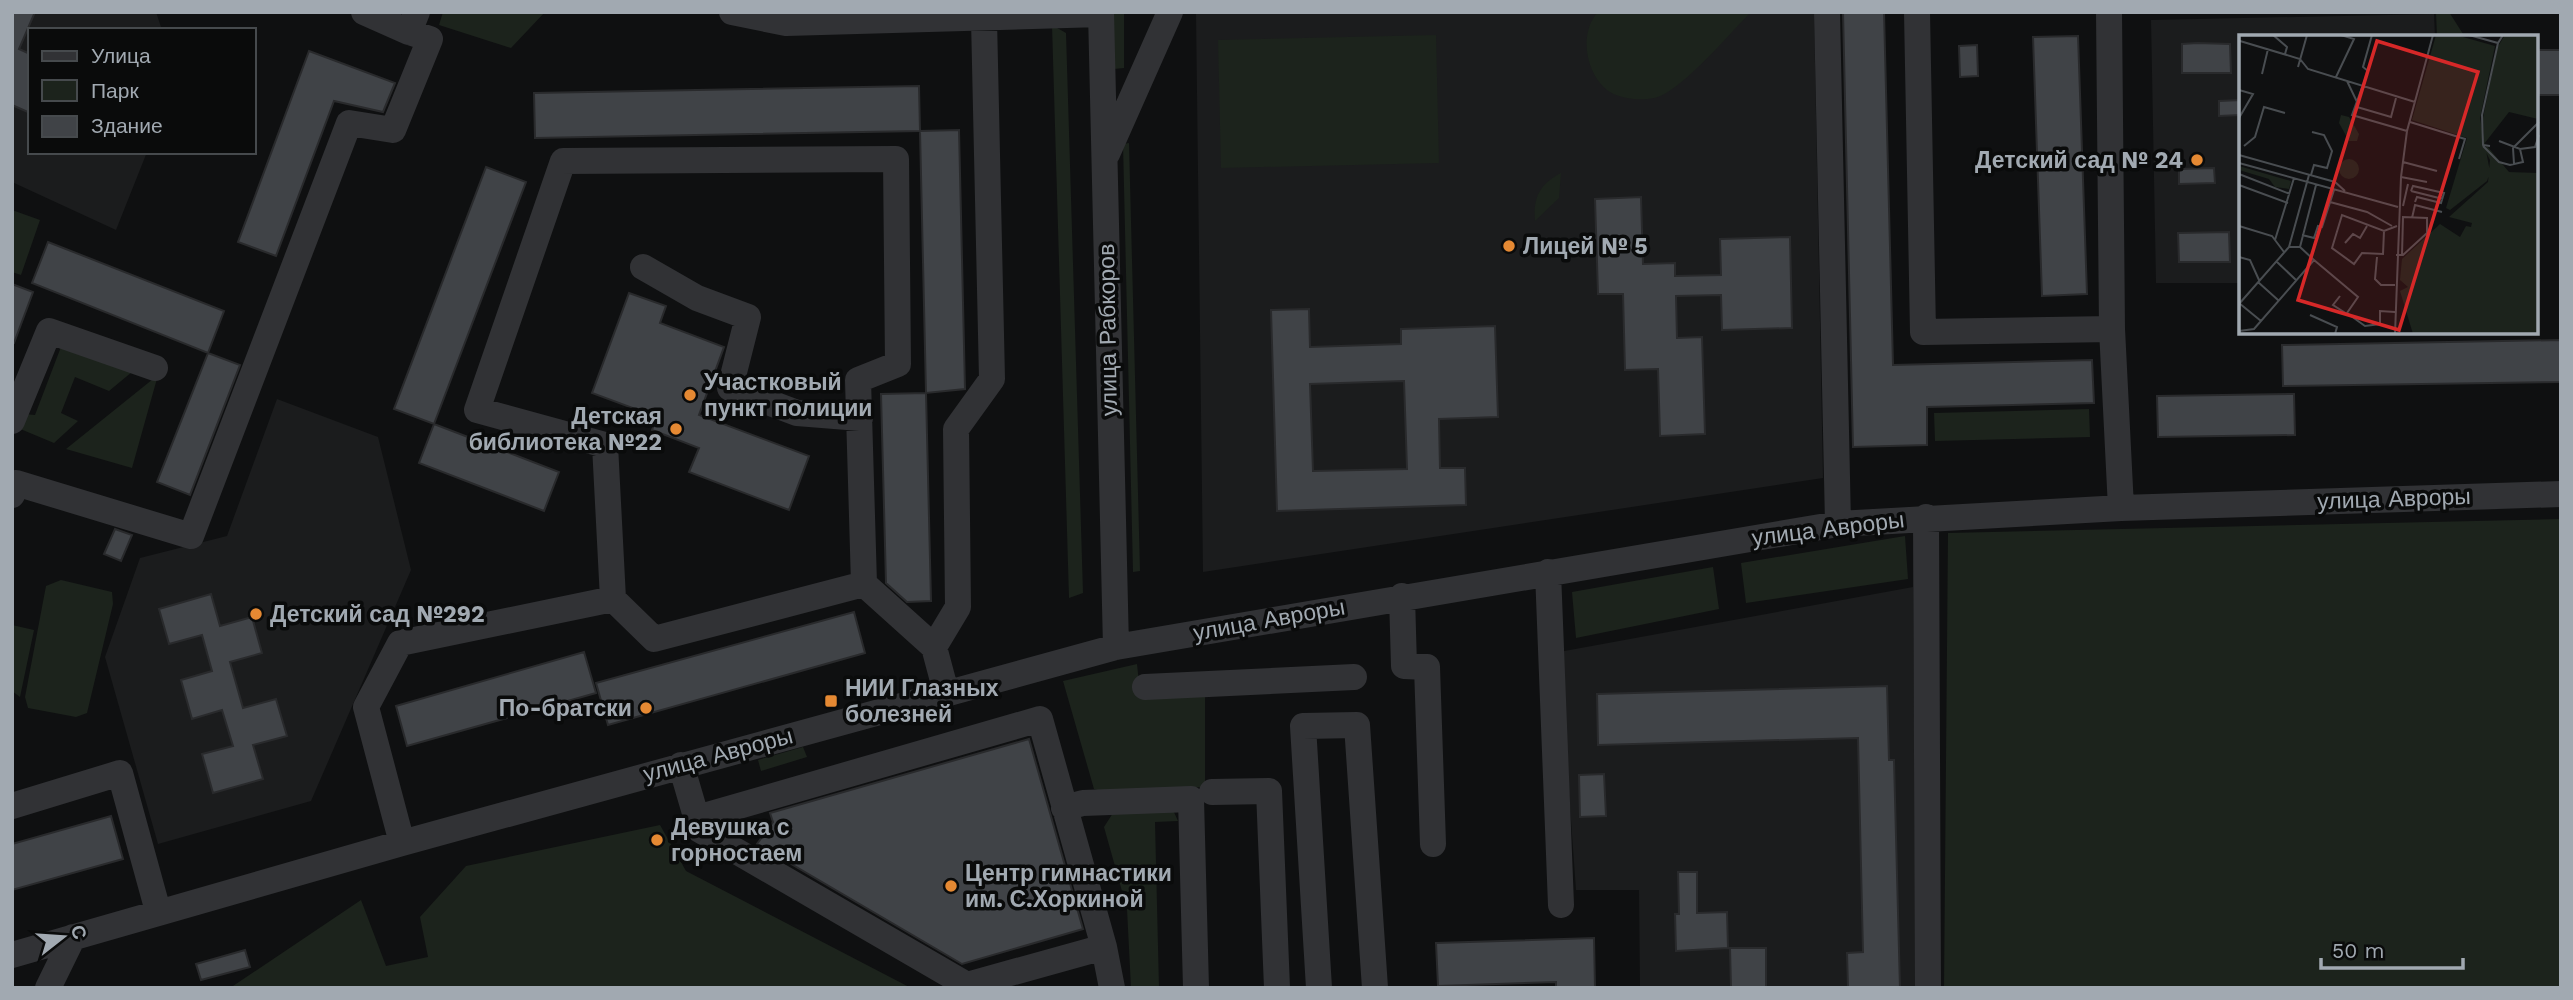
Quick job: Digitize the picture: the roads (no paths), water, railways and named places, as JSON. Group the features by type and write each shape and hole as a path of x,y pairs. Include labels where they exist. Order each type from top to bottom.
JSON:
{"street":[{"path":"14,486 191,536 349,122 393,130 430,39 413,22 364,12"},
{"path":"732,12 786,23 984,19 1015,15 1101,13"},
{"path":"1104,162 1170,12"},
{"path":"1828,12 1838,524"},
{"path":"1917,12 1923,332 2112,329"},
{"path":"2109,12 2112,329 2120,508"},
{"name":"улица Рабкоров","path":"1101,13 1116,647"},
{"path":"934,647 958,607 956,429 992,379 984,19"},
{"path":"864,584 654,639 613,599 605,445 477,410 564,161 896,159 898,364 858,380 864,584 934,647 946,692"},
{"path":"643,267 697,298 748,317 730,387 797,413 860,418"},
{"path":"12,421 48,331 155,368"},
{"name":"улица Авроры","path":"12,955 158,911 681,765 1116,647 1402,596 1838,524 2120,508 2561,494"},
{"path":"1926,517 1928,988"},
{"path":"1548,572 1561,905"},
{"path":"1402,596 1404,666 1427,667 1433,844"},
{"path":"402,843 366,707 400,643 613,599"},
{"path":"1145,687 1354,677"},
{"path":"697,818 1040,719 1104,947 1112,988"},
{"path":"1319,988 1303,726 1357,724 1375,988"},
{"path":"681,765 700,830 967,985 1104,947"},
{"path":"12,807 120,773 158,911"},
{"path":"1212,792 1269,791 1277,988"},
{"path":"1065,808 1083,803 1191,799 1196,988"},
{"path":"48,988 73,937"}],"place":[{"name":"Детский сад № 24","path":"2197,160"},
{"name":"Лицей № 5","path":"1509,246"},
{"name":"Участковый пункт полиции","path":"690,395"},
{"name":"Детская библиотека №22","path":"676,429"},
{"name":"Детский сад №292","path":"256,614"},
{"name":"НИИ Глазных болезней","path":"831,701"},
{"name":"По-братски","path":"646,708"},
{"name":"Девушка с горностаем","path":"657,840"},
{"name":"Центр гимнастики им. С.Хоркиной","path":"951,886"}]}
